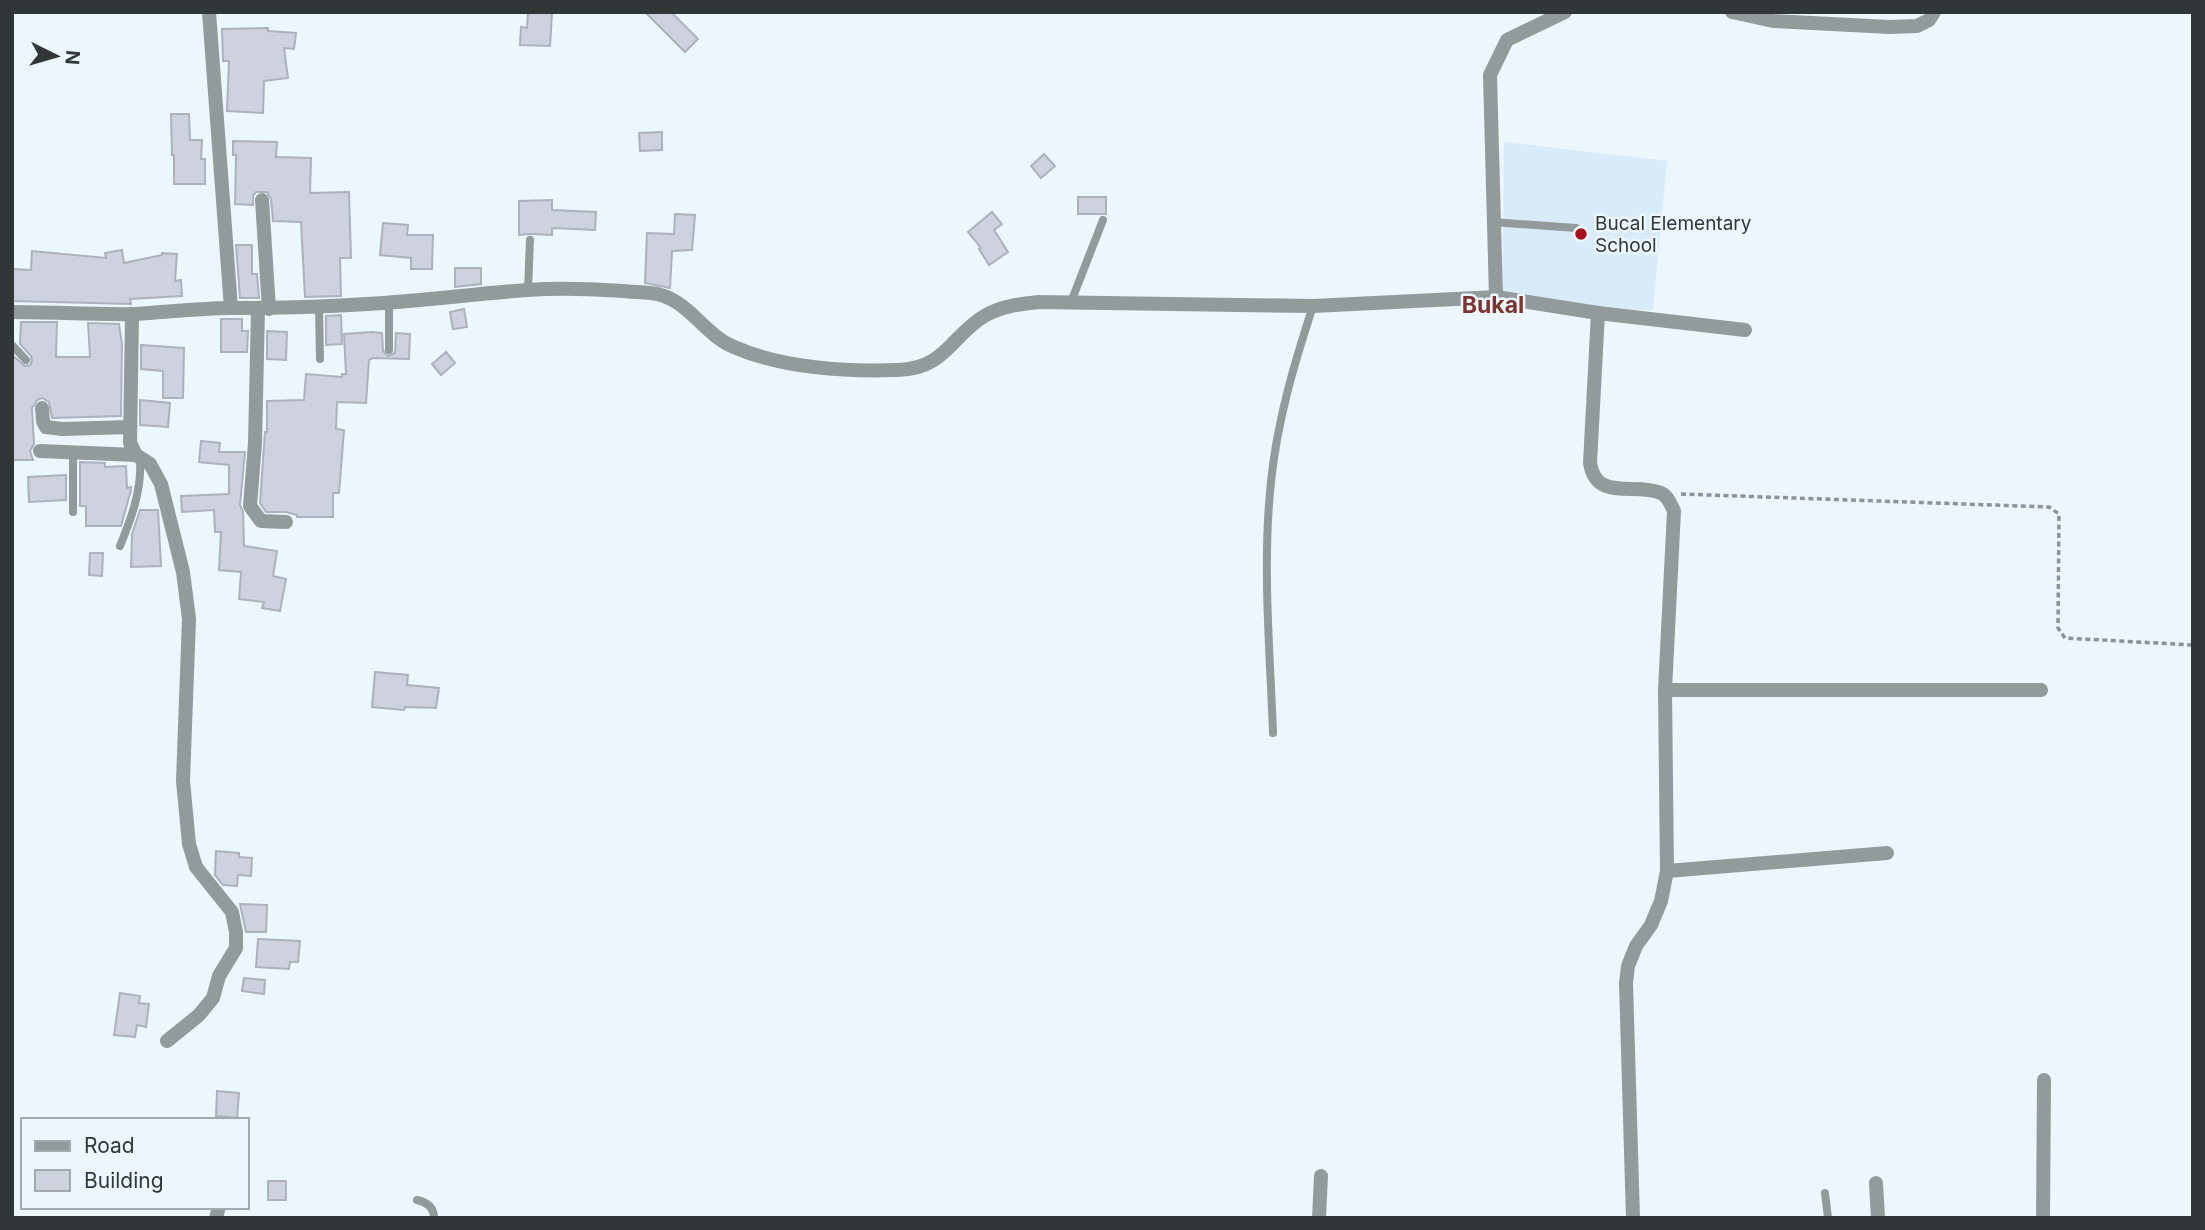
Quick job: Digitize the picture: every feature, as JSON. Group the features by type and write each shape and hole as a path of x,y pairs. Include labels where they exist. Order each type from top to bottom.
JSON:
{"street":[{"path":"209,12 230,308"},
{"path":"1496,296 1490,75 1507,40 1565,12"},
{"path":"1732,12 1773,21 1889,27 1917,26 1929,20 1934,12"},
{"path":"262,200 264,309 250,506 261,520 286,522"},
{"path":"12,312 132,314 230,308 319,307 528,290 581,289 667,296 681,304 716,336 733,347 816,368 900,370 926,366 941,357 985,315 1005,307 1038,302 1313,306 1496,296 1598,313 1745,330"},
{"path":"1598,313 1590,463 1592,473 1596,482 1606,486 1662,493 1670,501 1674,511 1665,690 1667,871 1661,901 1651,925 1636,946 1628,966 1626,983 1633,1218"},
{"path":"132,314 130,443 138,457"},
{"path":"43,408 46,427 130,427"},
{"path":"40,451 138,457 150,464 162,484 183,572 189,619 183,781 189,844 195,867 232,912 236,948 219,976 212,998 199,1015 167,1041"},
{"path":"1665,690 2041,690"},
{"path":"1667,871 1886,853"},
{"path":"2043,1218 2044,1080"},
{"path":"1319,1218 1321,1176"},
{"path":"1876,1183 1878,1218"}],"lane":[{"path":"1071,302 1103,220"},
{"path":"1493,222 1576,228"},
{"path":"528,290 530,240"},
{"path":"389,303 389,350"},
{"path":"1273,733 1267,580 1270,485 1276,441 1294,365 1313,306"},
{"path":"319,307 320,359"},
{"path":"12,345 26,360"},
{"path":"73,512 74,453"},
{"path":"120,546 138,489 138,457"},
{"path":"1825,1193 1828,1218"},
{"path":"417,1200 426,1202 434,1212 434,1218"}],"path":[{"path":"1662,493 2049,507 2059,514 2058,628 2065,638 2193,645"}],"shaded area":[{"name":"Bucal Elementary School","path":"1504,142 1667,161 1653,310 1502,307"}],"building":[{"path":"528,12 552,13 550,46 520,45 521,27 527,28"},
{"path":"645,12 671,12 698,39 685,52"},
{"path":"268,28 268,31 296,33 294,49 284,48 288,78 264,81 263,113 227,111 229,61 223,61 222,29"},
{"path":"171,114 189,114 190,140 202,140 201,159 205,159 205,184 174,184"},
{"path":"662,132 662,150 640,151 639,133"},
{"path":"233,141 277,142 276,157 311,158 310,193 349,192 351,258 340,258 341,296 305,297 301,222 273,221 271,199 267,192 256,192 253,205 235,204 236,155 233,155"},
{"path":"1044,154 1055,166 1041,178 1031,166"},
{"path":"1078,197 1106,197 1106,214 1078,214"},
{"path":"552,200 552,210 596,212 595,230 552,228 552,235 519,235 519,201"},
{"path":"992,212 1002,224 994,230 1008,252 989,265 979,249 981,248 968,232"},
{"path":"675,214 695,215 692,250 672,251 670,288 645,283 647,233 674,234"},
{"path":"383,223 408,225 407,235 433,235 432,269 411,269 411,258 380,255"},
{"path":"236,245 252,245 252,274 257,274 259,298 240,298"},
{"path":"122,250 124,263 162,253 177,254 175,281 181,280 182,296 130,299 131,304 12,301 12,269 31,270 32,251 106,258 105,253"},
{"path":"455,268 481,268 481,284 455,287"},
{"path":"464,309 467,327 453,329 450,312"},
{"path":"341,315 342,344 326,345 326,316"},
{"path":"221,319 242,319 242,331 248,331 247,352 221,352"},
{"path":"21,322 57,322 56,357 90,357 88,323 119,324 122,344 121,416 52,418 49,402 42,398 37,400 32,408 34,444 30,451 33,460 12,460 12,355 25,366 32,361 20,344"},
{"path":"267,331 287,332 286,360 267,359"},
{"path":"382,333 383,351 388,356 395,353 396,333 410,334 409,359 369,360 366,403 337,402 336,429 344,430 339,493 333,493 333,517 297,517 286,512 266,512 260,503 267,432 267,401 304,400 306,374 342,377 342,374 346,374 344,334"},
{"path":"141,345 184,348 183,398 163,398 163,371 141,369"},
{"path":"446,352 455,363 441,375 432,364"},
{"path":"140,400 170,403 168,427 140,425"},
{"path":"201,441 220,443 219,452 245,452 240,505 243,512 244,546 277,551 273,576 286,579 280,611 262,608 264,602 239,599 241,572 219,570 221,532 215,532 214,510 182,512 181,496 229,494 229,465 199,462"},
{"path":"80,462 105,463 105,467 126,466 127,488 131,487 131,490 121,526 86,526 86,506 80,506"},
{"path":"66,475 66,500 29,502 28,477"},
{"path":"140,510 158,510 161,566 131,567 132,534"},
{"path":"90,553 103,553 102,576 89,575"},
{"path":"375,672 408,675 407,685 439,688 436,708 405,707 404,710 372,707"},
{"path":"216,851 239,853 239,857 252,858 251,876 238,875 237,886 223,885 215,875"},
{"path":"240,904 267,905 266,932 246,932"},
{"path":"258,939 300,941 298,962 290,962 289,969 256,967"},
{"path":"244,978 265,980 264,994 242,991"},
{"path":"120,993 140,996 139,1003 149,1004 146,1027 137,1025 135,1037 114,1035"},
{"path":"217,1091 239,1093 237,1118 216,1116"},
{"path":"268,1181 286,1181 286,1200 268,1200"}],"place":[{"name":"Bucal Elementary School","path":"1581,234"}],"district":[{"name":"Bukal","path":"1493,305"}]}
